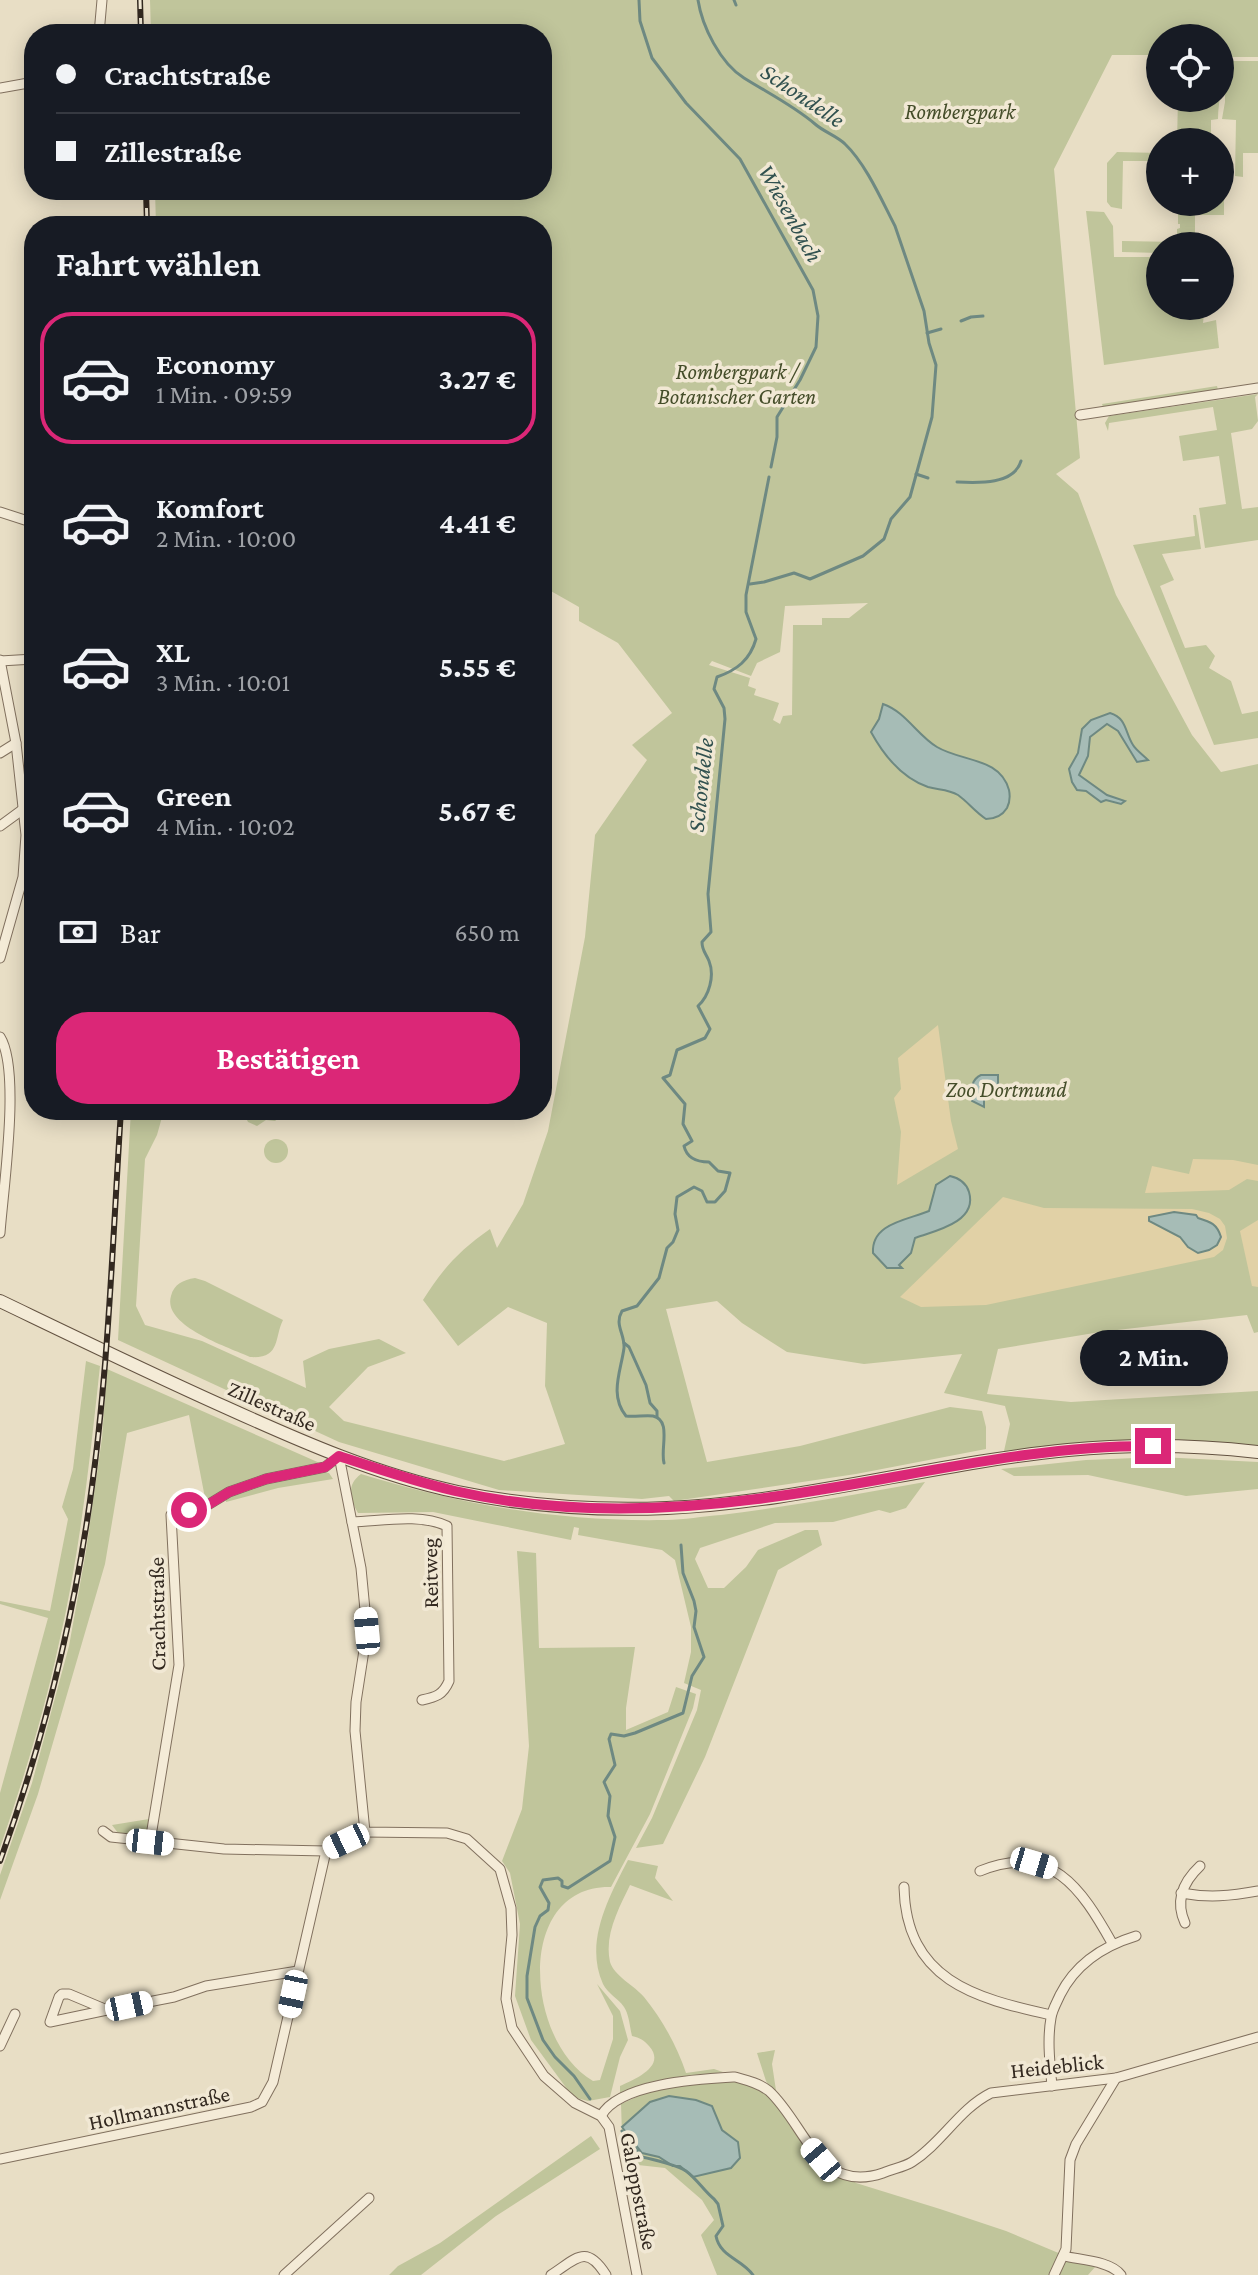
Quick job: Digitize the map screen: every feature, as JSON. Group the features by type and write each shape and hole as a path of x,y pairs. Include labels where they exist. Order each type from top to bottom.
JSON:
{"main road":[{"name":"Zillestraße","path":"0,1301 257,1422 339,1456 458,1492 551,1506 668,1508 759,1499 1068,1450 1185,1446 1258,1452"}],"street":[{"path":"100,24 102,0"},
{"path":"0,88 24,84"},
{"path":"1080,415 1258,388"},
{"path":"0,512 24,520"},
{"path":"24,660 0,661 16,743 24,822"},
{"path":"0,753 16,743"},
{"path":"0,826 22,810"},
{"path":"0,958 23,877 24,863"},
{"path":"0,1037 8,1057 12,1083 4,1117 0,1233"},
{"path":"103,1831 111,1837 224,1849 326,1851 365,1832 355,1731 356,1702 367,1631 361,1568 339,1456"},
{"name":"Crachtstraße","path":"150,1842 179,1665 171,1515 206,1506 229,1492 266,1479 325,1467 339,1456"},
{"name":"Reitweg","path":"352,1522 422,1519 447,1526 449,1681 445,1691 422,1700"},
{"name":"Galoppstraße","path":"365,1832 447,1833 467,1839 500,1869 511,1908 512,1935 506,1999 512,2028 544,2076 575,2103 601,2116 609,2127 637,2275"},
{"name":"Hollmannstraße","path":"0,2159 251,2107 262,2102 273,2082 326,1851"},
{"path":"980,1871 1018,1861 1052,1869 1081,1892 1112,1943"},
{"path":"1185,1923 1180,1913 1181,1893 1187,1878 1200,1866"},
{"path":"904,1887 911,1935 933,1966 959,1985 989,1999 1051,2015"},
{"path":"1181,1893 1228,1897 1258,1891"},
{"path":"1052,2086 1049,2050 1051,2015 1068,1979 1090,1957 1112,1943 1136,1936"},
{"path":"107,2010 62,1994 50,2022 174,1997 206,1986 298,1971"},
{"path":"0,2046 15,2014"},
{"name":"Heideblick","path":"601,2116 613,2102 640,2089 735,2077 747,2080 771,2094 821,2160 847,2177 877,2175 912,2163 977,2100 991,2093 1116,2078 1258,2037"},
{"path":"1054,2275 1064,2256 1070,2160 1076,2144 1116,2078"},
{"path":"284,2275 369,2198"},
{"path":"551,2275 587,2255 597,2261 606,2275"},
{"path":"1064,2256 1106,2265 1121,2275"}],"green space":[{"path":"150,0 1258,0 1258,57 1234,57 1234,24 1146,24 1146,55 1112,55 1054,169 1080,458 1056,474 1078,493 1116,595 1192,735 1221,772 1258,764 1258,1332 1254,1333 1247,1315 1100,1332 998,1349 987,1394 1071,1402 1258,1391 1258,1446 1172,1439 1004,1451 1010,1424 1005,1406 944,1393 962,1354 864,1364 787,1352 742,1323 717,1301 666,1309 707,1462 800,1446 950,1407 982,1411 986,1449 856,1474 674,1501 669,1496 642,1499 499,1490 339,1442 118,1340 130,1120 161,1120 145,1159 136,1306 145,1325 202,1341 306,1388 303,1361 329,1349 379,1339 406,1353 368,1367 329,1407 344,1421 504,1461 565,1444 545,1386 547,1323 508,1307 458,1346 423,1300 453,1260 490,1229 497,1248 523,1204 552,1120 585,937 595,835 647,760 632,745 672,713 618,643 579,621 579,607 552,592 552,216 156,216 155,200 552,200 552,24 151,24","holes":["868,603 849,618 822,618 822,625 793,625 792,715 783,716 780,724 773,720 779,703 754,695 756,689 748,686 750,678 709,665 712,661 751,676 757,663 780,652 785,606"]},
{"path":"1234,61 1258,61 1258,153 1243,153 1243,177 1235,176 1236,120 1222,119 1223,112 1234,112"},
{"path":"1178,112 1219,112 1218,119 1211,120 1211,128 1177,128"},
{"path":"1117,152 1146,153 1146,161 1123,161 1122,209 1111,207 1107,202 1107,163"},
{"path":"1086,211 1104,212 1113,226 1114,257 1146,257 1146,320 1203,320 1203,323 1216,320 1219,348 1104,365"},
{"path":"1178,216 1195,216 1195,232 1177,232 1180,228"},
{"path":"1122,241 1146,241 1146,253 1122,252"},
{"path":"1217,386 1218,390 1103,407 1102,404"},
{"path":"1258,394 1255,397 1258,421 1252,429 1231,433 1242,509 1258,507 1258,540 1205,548 1199,508 1226,504 1219,456 1183,461 1179,436 1217,430 1213,407 1109,423 1108,431 1105,423 1109,416"},
{"path":"1193,515 1196,515 1201,549 1162,554 1174,580 1160,586 1185,648 1206,645 1215,656 1209,668 1231,681 1242,714 1258,711 1258,738 1214,745 1133,545 1195,536"},
{"path":"247,1120 266,1120 257,1126"},
{"path":"276,1139 285,1142 288,1151 285,1160 276,1163 267,1160 264,1151 267,1142"},
{"path":"195,1278 283,1320 272,1351 260,1357 250,1357 199,1334 176,1317 171,1307 172,1292 180,1283"},
{"path":"86,1361 100,1366 73,1574 47,1695 0,1848 0,1793 48,1618 0,1604 0,1601 50,1611 68,1519 62,1507 73,1469"},
{"path":"107,1369 322,1464 206,1503 189,1415 127,1433 105,1564 38,1794 0,1900 0,1875 32,1783 69,1646 102,1438"},
{"path":"1160,1457 1258,1462 1258,1489 1186,1496 1088,1475 1014,1476 1001,1469 1086,1460"},
{"path":"324,1472 333,1479 278,1488 226,1502 226,1497 262,1484"},
{"path":"361,1474 474,1503 550,1514 627,1520 673,1520 746,1512 925,1482 906,1508 890,1513 879,1510 833,1522 775,1523 700,1548 695,1559 708,1588 724,1588 758,1550 805,1530 818,1530 822,1545 778,1570 705,1757 663,1844 636,1848 652,1818 697,1710 701,1690 684,1683 691,1652 691,1627 675,1560 662,1550 578,1535 579,1528 574,1527 571,1540 433,1512 358,1513 351,1487"},
{"path":"517,1551 536,1553 539,1648 635,1647 626,1730 668,1712 676,1687 696,1694 650,1814 611,1887 580,1893 558,1911 545,1937 540,1969 543,2002 553,2034 570,2061 593,2081 600,2080 613,2039 613,2016 597,1984 620,2011 628,2040 620,2057 610,2097 588,2101 573,2097 531,2040 515,1996 520,1924 510,1873 502,1861 522,1809 529,1746"},
{"path":"149,1819 147,1832 142,1836 118,1833 112,1825"},
{"path":"628,1860 658,1866 655,1878 673,1901 630,1885 611,1932 609,1952 612,1967 657,2014 674,2043 686,2073 714,2069 723,2072 651,2083 620,2094 620,2086 647,2071 654,2060 654,2053 647,2044 632,2036 626,2010 603,1984 598,1968 596,1952 601,1920"},
{"path":"775,2050 772,2064 777,2097 766,2081 757,2053"},
{"path":"735,2077 765,2088 809,2145 856,2183 1006,2231 1096,2266 1088,2275 717,2275 701,2235 714,2220 702,2200 665,2168 638,2165 628,2139 622,2134 621,2104 654,2089"},
{"path":"591,2136 600,2149 496,2216 421,2275 389,2275 398,2266 440,2243"}],"sand":[{"path":"938,1025 951,1121 958,1149 897,1185 901,1132 894,1098 901,1089 898,1058"},
{"path":"1193,1159 1233,1160 1258,1165 1258,1181 1247,1179 1229,1190 1145,1193 1152,1166 1189,1174"},
{"path":"1003,1197 1044,1208 1192,1209 1220,1219 1227,1238 1223,1250 1214,1257 986,1305 921,1307 900,1297"},
{"path":"1258,1220 1258,1287 1252,1286 1240,1231"}],"water":[{"path":"883,704 898,712 937,747 997,771 1009,790 1005,811 986,819 958,795 928,787 902,771 887,757 871,732"},
{"path":"1110,713 1120,718 1133,745 1148,760 1137,762 1118,731 1107,724 1090,737 1088,756 1079,775 1107,795 1125,801 1121,804 1106,800 1101,802 1086,791 1077,790 1069,769 1078,753 1082,729 1091,720"},
{"path":"981,1075 998,1075 998,1089 984,1088 984,1107 972,1101 973,1083"},
{"path":"950,1176 962,1181 968,1189 970,1202 967,1211 953,1224 915,1238 911,1253 899,1265 902,1268 887,1268 873,1253 878,1235 892,1224 929,1211 936,1185"},
{"path":"1174,1212 1196,1215 1213,1224 1221,1237 1217,1245 1198,1253 1180,1237 1149,1221 1149,1217"},
{"path":"669,2096 712,2106 722,2130 738,2142 740,2158 731,2168 693,2177 680,2166 642,2153 622,2127 650,2102"}],"waterway":[{"name":"Wiesenbach","path":"639,0 640,21 652,58 686,103 740,159 813,290 818,316 816,347 777,417 771,467"},
{"name":"Schondelle","path":"698,0 714,43 727,63 744,78 842,141 860,162 895,226 924,311 936,365 932,417 910,497 891,519 884,539 863,556 810,579 794,573 750,584"},
{"path":"734,0 736,5"},
{"path":"961,321 983,316"},
{"path":"927,333 941,329"},
{"path":"957,482 994,481 1011,475 1021,461"},
{"path":"916,474 928,478"},
{"name":"Schondelle","path":"664,1463 662,1423 653,1416 626,1416 618,1400 624,1348 619,1321 622,1311 637,1306 659,1278 667,1248 678,1230 675,1214 677,1197 694,1187 702,1191 707,1202 715,1202 725,1191 730,1173 718,1171 709,1162 690,1157 684,1146 692,1141 683,1124 685,1104 663,1078 670,1075 677,1050 705,1038 710,1029 698,1006 705,997 711,979 711,967 702,942 711,932 708,894 725,719 724,708 714,689 717,677 742,663 756,639 746,612 746,595 769,477"},
{"path":"624,1343 629,1347 646,1385 657,1417"},
{"name":"Schondelle","path":"590,2099 543,2040 527,1998 527,1976 535,1927 540,1916 548,1910 549,1903 540,1887 543,1880 558,1878 562,1886 568,1888 610,1861 615,1837 608,1816 610,1796 604,1782 615,1765 609,1739 611,1734 624,1736 635,1733 683,1713 692,1676 704,1657 694,1627 696,1611 683,1573 681,1545"},
{"name":"Schondelle","path":"622,2131 642,2157 686,2171 714,2199 723,2226 716,2236 718,2243 753,2275"}],"railway":[{"path":"140,0 141,24"},
{"path":"146,200 147,216"},
{"path":"0,1861 45,1720 68,1624 86,1528 103,1387 120,1120"}],"route":[{"path":"189,1510 206,1506 229,1492 266,1479 325,1467 339,1456 458,1492 551,1506 603,1509 668,1508 759,1499 1029,1455 1153,1446"}],"park label":[{"name":"Rombergpark","path":"960,111"},
{"name":"Rombergpark / Botanischer Garten","path":"737,384"},
{"name":"Zoo Dortmund","path":"1006,1089"}]}
